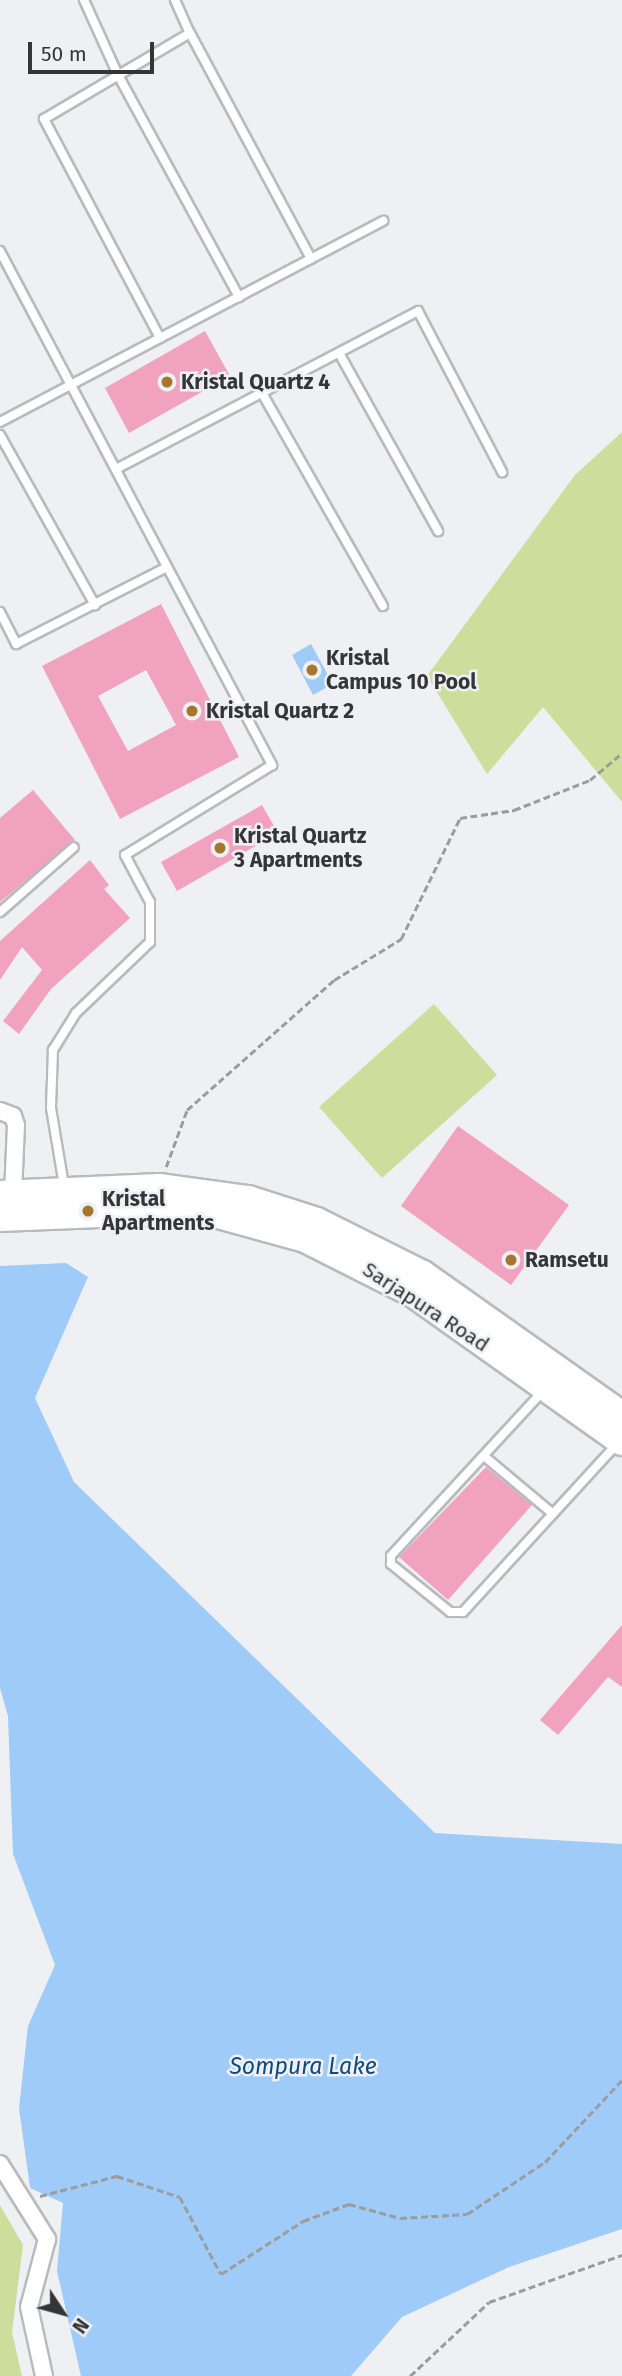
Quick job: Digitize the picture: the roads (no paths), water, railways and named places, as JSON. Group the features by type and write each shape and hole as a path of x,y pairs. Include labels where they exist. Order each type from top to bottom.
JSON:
{"main road":[{"name":"Sarjapura Road","path":"0,1218 66,1202 159,1187 248,1199 366,1242 423,1274 621,1432"},
{"name":"Sarjapura Road","path":"7,1194 66,1202 200,1210 305,1239 412,1293 546,1387 621,1432"}],"street":[{"path":"0,1111 13,1116 16,1125 7,1194"},
{"path":"0,2164 47,2239 29,2307 43,2376"}],"lane":[{"path":"84,0 118,75 239,297"},
{"path":"175,0 311,259"},
{"path":"160,338 44,118 190,33"},
{"path":"0,422 383,221"},
{"path":"0,251 272,765 125,855 149,902 150,942 76,1013 52,1050 51,1108 66,1202"},
{"path":"116,470 418,312 502,472"},
{"path":"339,353 438,531"},
{"path":"262,393 383,606"},
{"path":"0,435 95,605"},
{"path":"0,612 16,644 167,567"},
{"path":"0,912 74,847"},
{"path":"546,1387 391,1556 391,1563 450,1612 463,1612 553,1514 621,1432"},
{"path":"484,1455 553,1514"}],"water":[{"name":"Kristal Campus 10 Pool","path":"311,644 333,684 313,695 292,655"},
{"name":"Sompura Lake","path":"66,1263 88,1277 35,1398 74,1482 435,1833 622,1844 622,2229 509,2267 402,2317 351,2376 81,2376 57,2271 63,2203 30,2188 19,2108 28,2026 55,1965 13,1854 8,1716 0,1688 0,1266"}],"place":[{"name":"Kristal Quartz 4","path":"167,382"},
{"name":"Kristal Campus 10 Pool","path":"312,670"},
{"name":"Kristal Quartz 2","path":"192,711"},
{"name":"Kristal Quartz 3 Apartments","path":"220,848"},
{"name":"Kristal Apartments","path":"88,1211"},
{"name":"Ramsetu","path":"511,1260"}]}
